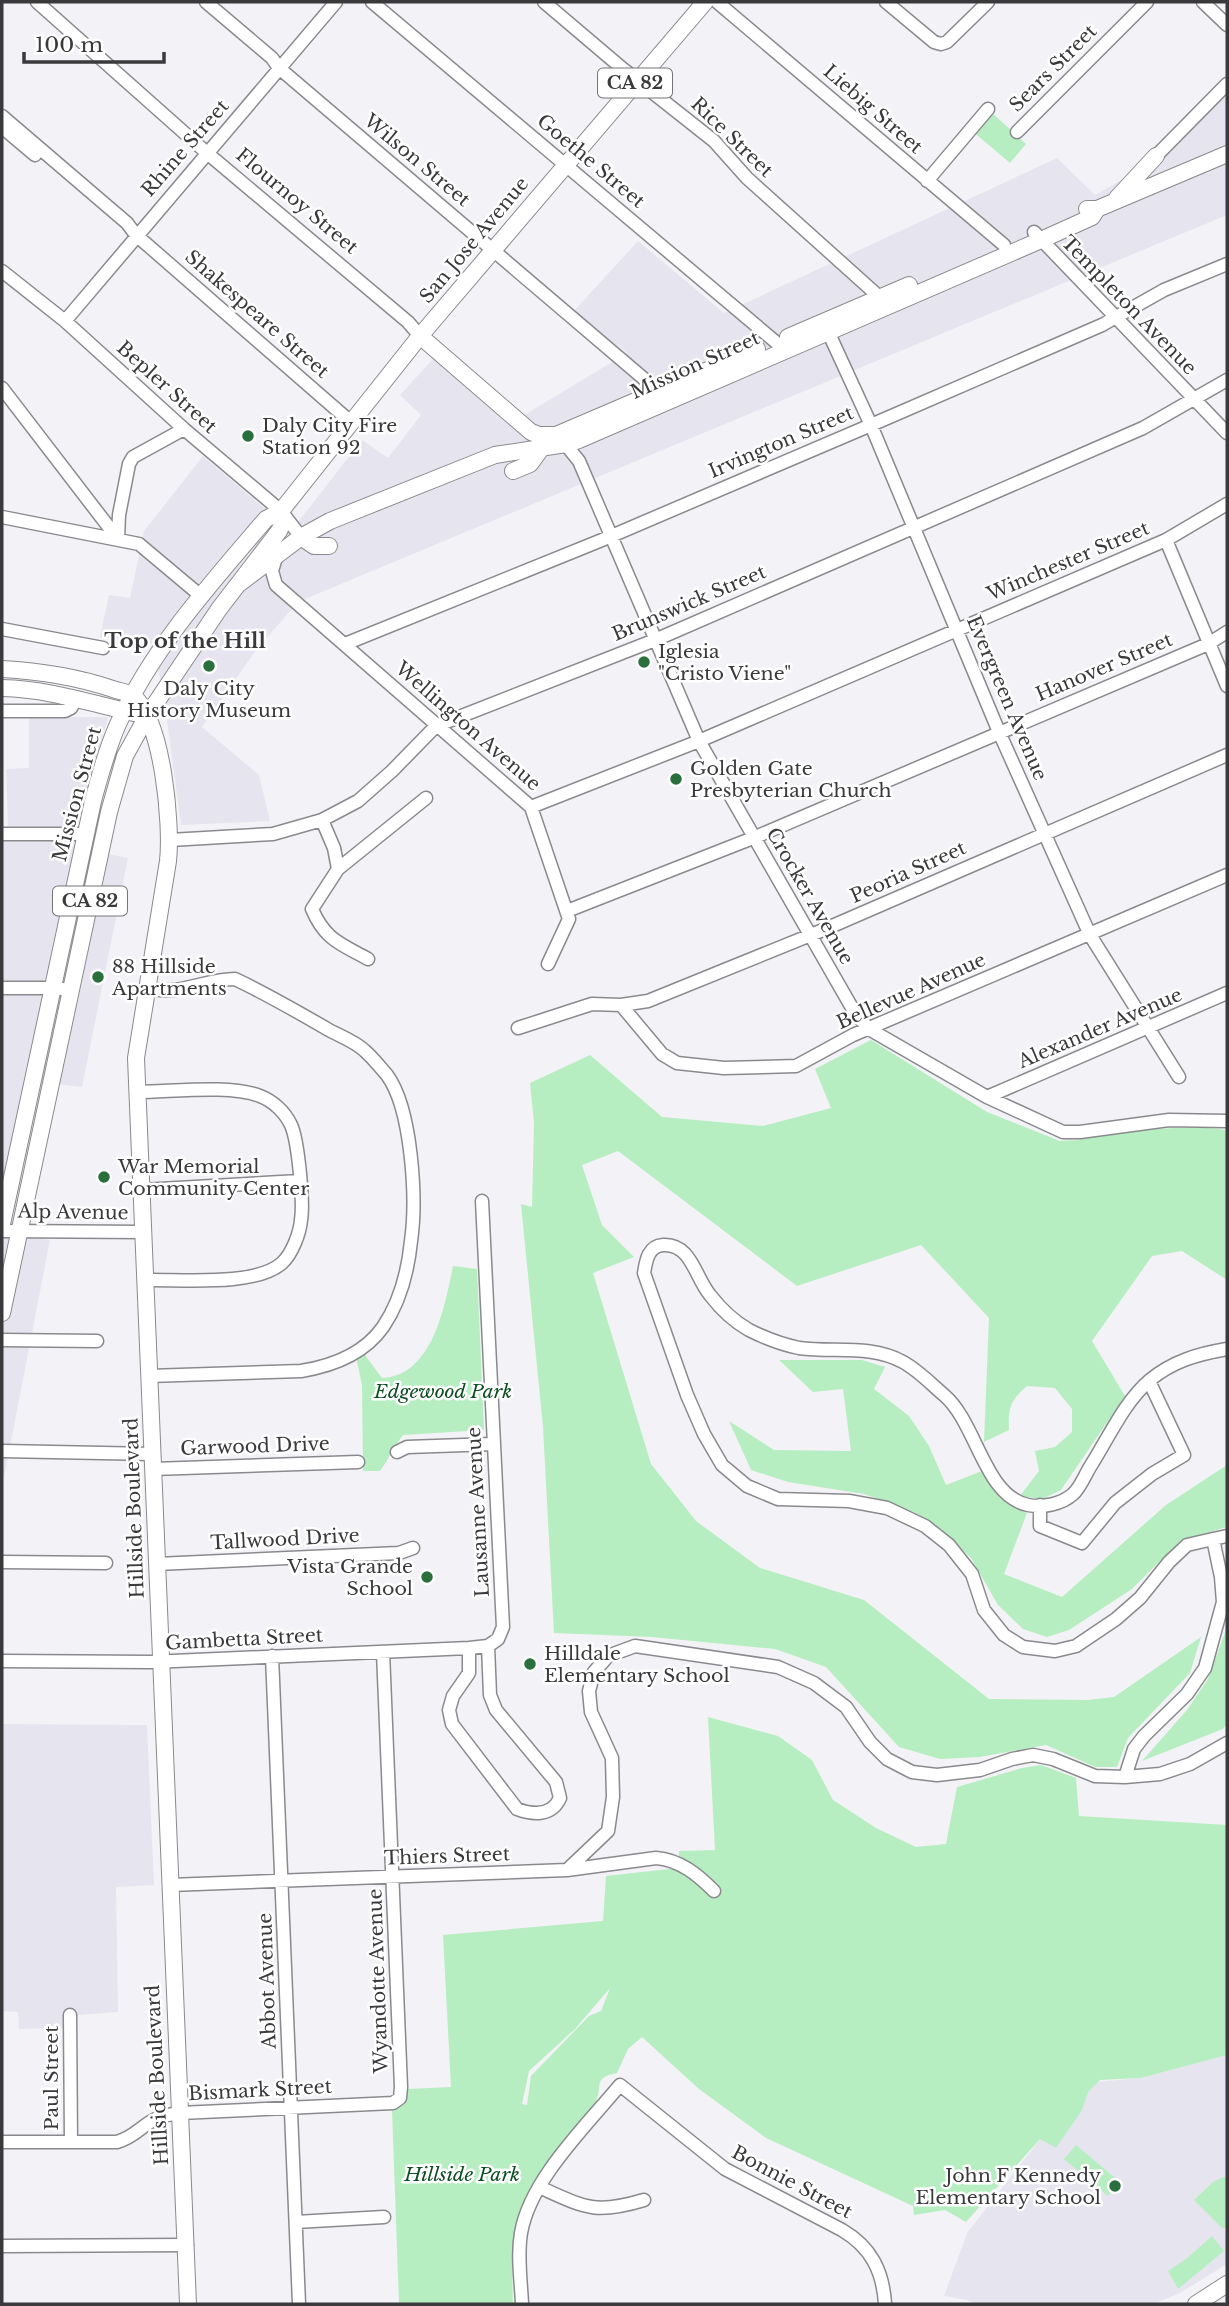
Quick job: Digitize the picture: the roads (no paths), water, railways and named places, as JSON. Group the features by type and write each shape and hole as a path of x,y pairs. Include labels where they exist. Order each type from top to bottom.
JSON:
{"main road":[{"name":"San Jose Avenue","path":"281,511 420,336 705,2"},
{"name":"Mission Street","path":"243,581 301,537 330,521 495,455 541,449 1037,236 1089,208 1097,209 1227,154"},
{"path":"1156,156 1154,166 1157,184"},
{"path":"1114,202 1156,156"},
{"name":"Mission Street","path":"884,302 1004,245 1037,236"},
{"name":"Flournoy Street","path":"420,336 531,432"},
{"path":"495,455 526,440 531,432 561,440"},
{"path":"513,471 530,464 541,449"},
{"name":"Mission Street","path":"2,1224 103,763 132,696 201,596 267,519 281,511 282,525 279,531 219,609 147,716 125,756 20,1231 6,1279 2,1313"},
{"path":"301,537 314,546 329,546"},
{"path":"201,596 219,609"},
{"path":"2,669 74,678 132,696"},
{"path":"2,688 76,698 147,716"},
{"name":"Hillside Boulevard","path":"132,696 147,716 158,744 170,841 136,1058 188,2304"},
{"path":"1196,2304 1227,2284"}],"street":[{"name":"Flournoy Street","path":"37,2 207,153 408,322 420,336"},
{"name":"Wilson Street","path":"206,2 272,58 279,68 664,395"},
{"name":"Rhine Street","path":"65,321 336,2"},
{"name":"Goethe Street","path":"372,2 780,345"},
{"name":"Rice Street","path":"544,2 714,141 747,178 884,302"},
{"name":"Liebig Street","path":"718,2 1004,245"},
{"path":"886,2 934,43 941,44 947,43 988,2"},
{"name":"Sears Street","path":"1017,132 1147,2"},
{"path":"1203,2 1227,25"},
{"path":"1156,156 1227,84"},
{"path":"927,181 988,109"},
{"name":"Shakespeare Street","path":"2,116 352,423"},
{"name":"Shakespeare Street","path":"2,127 122,229 136,235"},
{"name":"Templeton Avenue","path":"1037,236 1227,433"},
{"name":"Irvington Street","path":"345,644 610,537 871,425 1115,318 1164,290 1227,264"},
{"name":"Bepler Street","path":"2,271 65,321 184,429 281,511 301,537"},
{"name":"Evergreen Avenue","path":"826,327 871,425 999,732 1090,935 1179,1077"},
{"name":"Brunswick Street","path":"170,841 273,834 322,820 358,801 436,726 655,640 1143,428 1227,380"},
{"path":"2,388 118,539"},
{"path":"118,539 122,502 129,464 133,457 184,429"},
{"name":"Crocker Avenue","path":"561,440 579,461 699,741 855,1013 869,1029 988,1097 1056,1130 1071,1133 1156,1121 1227,1121"},
{"name":"Winchester Street","path":"531,807 699,741 1166,540 1227,504"},
{"path":"2,517 139,544 201,596"},
{"path":"1166,540 1227,686"},
{"name":"Wellington Avenue","path":"278,554 272,571 276,585 531,807 568,911"},
{"path":"2,629 103,648"},
{"name":"Hanover Street","path":"568,911 753,838 1208,644 1227,632"},
{"path":"2,711 65,711 71,708 76,698"},
{"name":"Peoria Street","path":"518,1028 592,1004 621,1005 648,1001 810,936 1227,755"},
{"path":"368,959 330,938 319,926 312,909 338,869 426,798"},
{"path":"322,820 334,848 338,869"},
{"path":"2,834 86,834"},
{"name":"Bellevue Avenue","path":"621,1005 662,1054 677,1063 724,1068 796,1066 853,1035 1227,875"},
{"path":"548,964 569,919 568,911"},
{"path":"148,988 162,992 180,991 219,979 234,979 364,1050 396,1090 404,1116 411,1163 412,1194 412,1239 401,1290 382,1328 364,1346 344,1359 322,1368 301,1371 149,1376"},
{"path":"2,988 72,990"},
{"name":"Alexander Avenue","path":"988,1097 1227,993"},
{"path":"138,1092 240,1090 262,1096 280,1109 291,1125 297,1145 301,1220 294,1244 282,1263 253,1276 145,1280"},
{"path":"1207,1119 1227,1110"},
{"path":"142,1190 299,1181"},
{"name":"Lausanne Avenue","path":"482,1201 503,1627 498,1639 488,1646"},
{"name":"Alp Avenue","path":"2,1231 143,1232"},
{"path":"1227,1349 1181,1360 1149,1381 1130,1404 1074,1494 1051,1506 1028,1506 1003,1492 994,1480 971,1430 950,1400 903,1362 880,1353 856,1349 797,1348 749,1330 708,1294 686,1253 674,1245 658,1245 648,1255 644,1273 687,1395 704,1434 722,1465 747,1486 778,1499 849,1501 887,1508 925,1526 949,1545 972,1574 984,1610 997,1627 1023,1647 1055,1651 1076,1646 1132,1605 1187,1545 1227,1536"},
{"path":"2,1340 97,1341"},
{"path":"1041,1505 1041,1526 1082,1543 1115,1503 1152,1474 1184,1455 1149,1381"},
{"path":"397,1452 407,1447 494,1444"},
{"name":"Garwood Drive","path":"2,1451 153,1462 358,1462"},
{"path":"1125,1777 1134,1749 1187,1694 1205,1668 1223,1602 1213,1539"},
{"name":"Tallwood Drive","path":"157,1564 399,1553 413,1548"},
{"path":"2,1562 106,1563"},
{"path":"469,1648 469,1673 453,1696 449,1710 452,1724 517,1809 530,1814 545,1812 557,1806 560,1798 556,1782 496,1710 490,1695 488,1646"},
{"name":"Gambetta Street","path":"2,1661 161,1662 488,1646"},
{"path":"567,1870 608,1831 613,1797 612,1758 591,1712 589,1691 594,1672 608,1656 635,1646 778,1667 814,1683 846,1707 870,1742 887,1759 912,1772 937,1775 980,1770 1033,1755 1053,1759 1095,1776 1160,1774 1190,1764 1227,1743"},
{"name":"Wyandotte Avenue","path":"383,1652 400,2098"},
{"name":"Abbot Avenue","path":"272,1656 299,2304"},
{"name":"Thiers Street","path":"170,1885 567,1870 656,1858 670,1859 686,1867 714,1891"},
{"name":"Paul Street","path":"70,2015 71,2142"},
{"name":"Bonnie Street","path":"539,2187 620,2085 725,2169 860,2242 878,2267 886,2304"},
{"name":"Bismark Street","path":"2,2141 117,2142 132,2137 159,2116 393,2103 400,2098"},
{"path":"522,2304 521,2234 528,2209 539,2187 590,2208 618,2206 644,2200"},
{"path":"296,2222 384,2217"},
{"path":"2,2246 187,2245"}],"place":[{"name":"Daly City Fire Station 92","path":"248,436"},
{"name":"Iglesia \"Cristo Viene\"","path":"644,662"},
{"name":"Daly City History Museum","path":"209,666"},
{"name":"Golden Gate Presbyterian Church","path":"676,779"},
{"name":"88 Hillside Apartments","path":"98,977"},
{"name":"War Memorial Community Center","path":"104,1177"},
{"name":"Vista Grande School","path":"427,1577"},
{"name":"Hilldale Elementary School","path":"530,1664"},
{"name":"John F Kennedy Elementary School","path":"1115,2186"}],"district":[{"name":"Top of the Hill","path":"185,641"}],"park label":[{"name":"Edgewood Park","path":"443,1391"},
{"name":"Hillside Park","path":"462,2174"}]}
